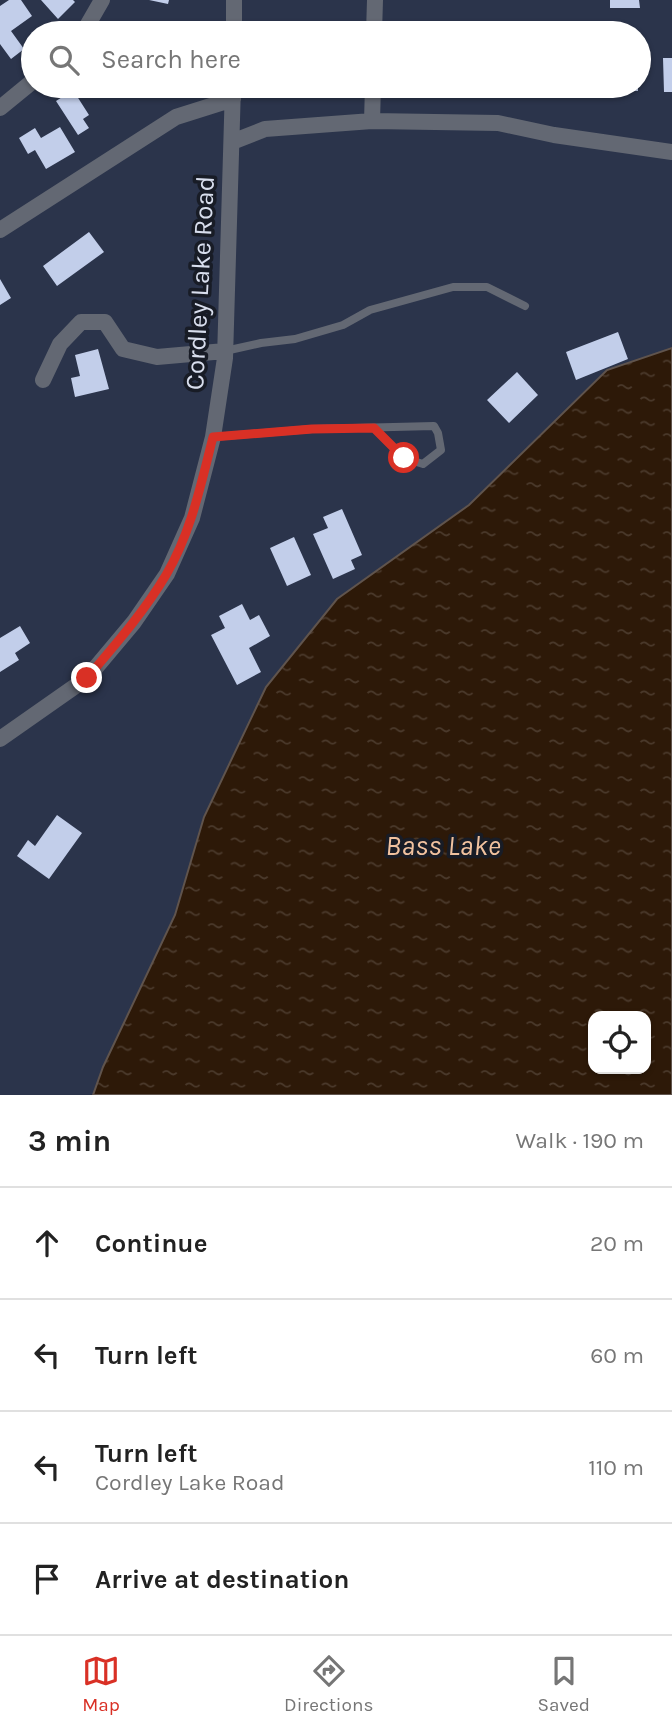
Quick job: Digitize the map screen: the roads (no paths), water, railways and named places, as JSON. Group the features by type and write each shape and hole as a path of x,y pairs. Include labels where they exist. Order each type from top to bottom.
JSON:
{"street":[{"path":"90,21 102,0"},
{"path":"234,0 234,21"},
{"path":"374,21 375,0"},
{"path":"0,108 21,91"},
{"path":"0,230 177,117 220,98"},
{"name":"Cordley Lake Road","path":"0,739 87,678 167,574 192,518 213,437 225,351 233,98"},
{"path":"372,121 373,98"},
{"path":"232,142 265,129 372,121 498,123 554,135 672,152"},
{"path":"43,380 60,344 81,322 105,323 123,349 157,357 225,351"}],"lane":[{"path":"225,351 295,339 343,325 370,310 453,287 487,287 525,306"},
{"path":"213,437 312,429 433,426 438,433 441,450 423,464 404,458 374,428"}],"water":[{"name":"Bass Lake","path":"672,348 672,1095 93,1095 103,1067 175,915 204,817 266,687 337,599 469,505 607,370"}]}
